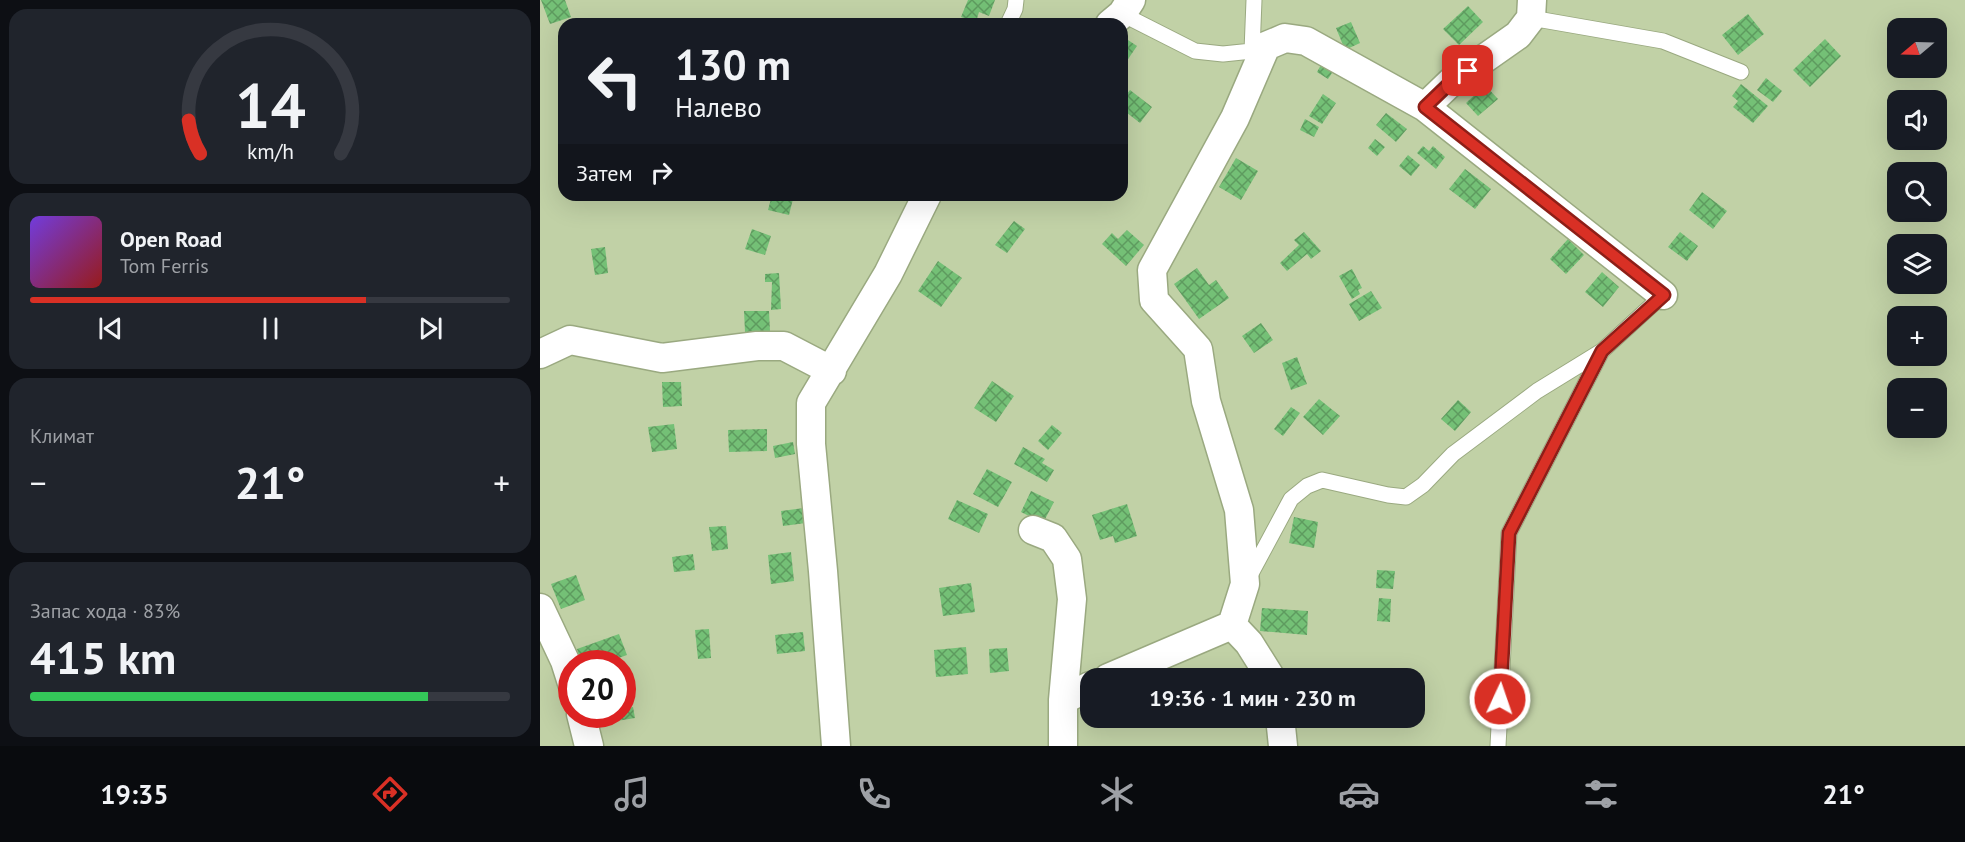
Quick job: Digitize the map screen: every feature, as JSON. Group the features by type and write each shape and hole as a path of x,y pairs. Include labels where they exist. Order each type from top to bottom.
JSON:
{"street":[{"path":"1425,107 1451,82 1518,35 1532,9"},
{"path":"1131,668 1232,625 1245,584 1239,510 1206,401 1198,349 1154,300 1152,270 1234,118 1259,49 1285,38 1306,41 1425,107 1664,295"},
{"path":"836,746 811,444 811,403 888,274 924,201"},
{"path":"540,354 570,340 662,358 757,346 784,346 832,371"},
{"path":"1033,530 1053,538 1067,559 1072,598 1063,700 1063,746"},
{"path":"540,608 560,650"},
{"path":"1232,625 1249,643 1264,668"},
{"path":"1063,700 1080,692"},
{"path":"584,728 589,746"},
{"path":"1281,728 1283,746"}],"lane":[{"path":"1011,18 1016,0"},
{"path":"1121,13 1195,51 1223,54 1259,49 1254,0"},
{"path":"1532,9 1663,41 1741,72"},
{"path":"1245,584 1291,499 1307,486 1322,480 1406,497 1423,485 1453,454 1538,391 1602,351 1664,295"},
{"path":"1498,746 1509,533 1602,351"}],"building":[{"path":"541,0 565,0 571,17 558,18 558,21 550,24"},
{"path":"968,0 995,0 989,16 979,12 977,18 961,17"},
{"path":"1468,6 1483,22 1459,45 1443,29"},
{"path":"1748,14 1764,34 1738,55 1722,35"},
{"path":"1351,22 1360,43 1345,50 1336,28"},
{"path":"1825,39 1841,56 1810,87 1793,70"},
{"path":"1128,40 1137,46 1128,59"},
{"path":"1322,63 1334,70 1328,79 1317,72"},
{"path":"1766,78 1782,91 1773,102 1757,90"},
{"path":"1741,84 1768,106 1753,123 1733,107 1738,101 1732,96"},
{"path":"1485,85 1498,99 1478,116 1466,103"},
{"path":"1130,90 1152,107 1140,123 1128,114"},
{"path":"1323,94 1336,103 1322,124 1309,116"},
{"path":"1386,113 1407,129 1396,142 1376,125"},
{"path":"1305,119 1319,127 1314,137 1300,130"},
{"path":"1375,139 1385,147 1377,156 1368,148"},
{"path":"1423,146 1429,151 1433,146 1445,157 1436,169 1417,153"},
{"path":"1408,155 1420,165 1411,176 1399,166"},
{"path":"1236,158 1258,171 1241,200 1219,187"},
{"path":"1465,169 1491,189 1475,209 1449,189"},
{"path":"1702,192 1727,211 1713,229 1689,210"},
{"path":"770,201 792,201 789,215 768,210"},
{"path":"1014,221 1025,229 1007,253 995,245"},
{"path":"752,229 771,236 765,255 745,249"},
{"path":"1127,230 1144,245 1126,266 1102,244 1112,233 1118,239"},
{"path":"1304,232 1321,251 1311,259 1307,254 1287,271 1280,263 1299,245 1294,240"},
{"path":"1680,232 1698,246 1687,261 1668,247"},
{"path":"1568,239 1584,255 1566,274 1550,259"},
{"path":"605,247 608,273 595,275 591,249"},
{"path":"938,261 962,278 941,307 918,291"},
{"path":"1197,268 1209,285 1216,280 1229,298 1199,319 1174,284"},
{"path":"1352,269 1362,288 1358,290 1360,294 1352,299 1339,276"},
{"path":"1602,272 1619,287 1603,307 1585,292"},
{"path":"779,273 781,309 771,310 772,282 765,282 765,274"},
{"path":"1371,291 1382,308 1359,321 1349,304"},
{"path":"744,311 769,311 770,331 745,332"},
{"path":"1261,323 1273,340 1254,353 1242,336"},
{"path":"1297,357 1307,384 1291,390 1282,363"},
{"path":"992,381 1014,396 996,422 974,408"},
{"path":"662,382 681,382 682,406 663,407"},
{"path":"1319,399 1340,416 1323,435 1303,417"},
{"path":"1458,400 1471,412 1455,431 1441,419"},
{"path":"1291,407 1300,413 1283,436 1274,429"},
{"path":"674,424 677,449 652,452 648,427"},
{"path":"1052,425 1062,433 1048,450 1038,441"},
{"path":"767,429 767,451 729,452 728,430"},
{"path":"793,442 795,454 775,458 773,446"},
{"path":"1023,447 1045,459 1042,463 1054,470 1047,482 1014,464"},
{"path":"987,469 1012,482 998,507 973,494"},
{"path":"1031,491 1054,502 1043,523 1021,512"},
{"path":"957,500 988,514 979,533 948,519"},
{"path":"1127,504 1137,536 1115,543 1113,536 1100,540 1092,515"},
{"path":"804,508 806,523 783,526 781,511"},
{"path":"1294,517 1318,522 1314,548 1289,543"},
{"path":"726,526 728,549 712,551 709,527"},
{"path":"791,552 794,581 771,584 768,555"},
{"path":"693,554 695,570 674,572 672,557"},
{"path":"1377,570 1395,571 1393,589 1376,588"},
{"path":"576,575 585,600 561,609 551,584"},
{"path":"971,583 975,612 943,616 939,588"},
{"path":"1379,598 1391,599 1390,622 1377,621"},
{"path":"1262,608 1308,611 1307,635 1260,631"},
{"path":"709,629 711,658 698,659 695,630"},
{"path":"803,632 805,651 777,654 775,635"},
{"path":"619,634 625,650 577,650"},
{"path":"966,647 968,674 936,677 934,650"},
{"path":"1007,648 1009,671 990,673 989,649"}],"route":[{"path":"1468,71 1451,82 1425,107 1664,295 1602,351 1509,533 1500,699"}]}
